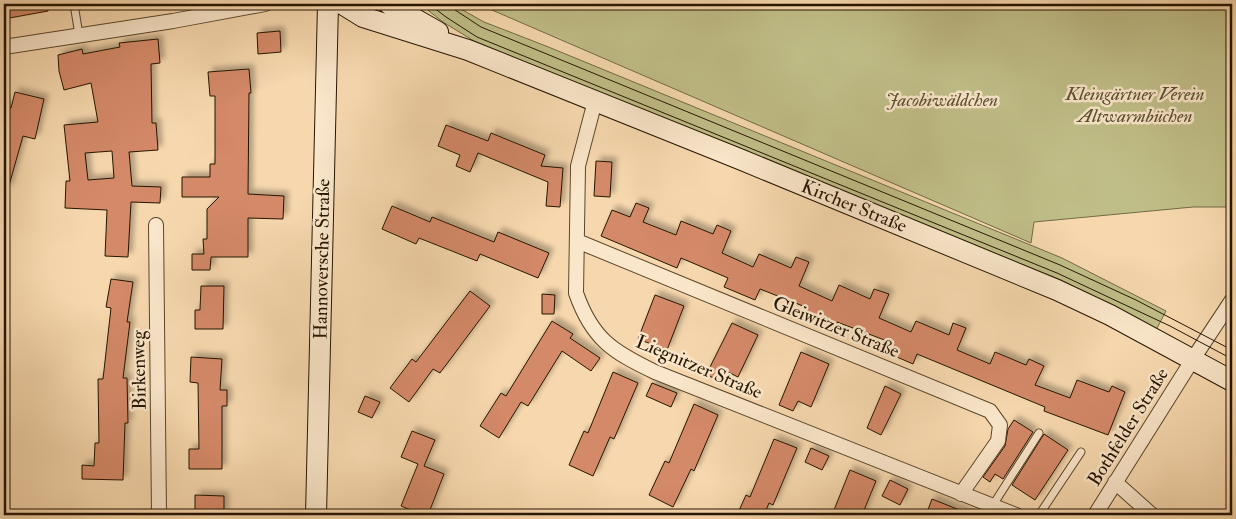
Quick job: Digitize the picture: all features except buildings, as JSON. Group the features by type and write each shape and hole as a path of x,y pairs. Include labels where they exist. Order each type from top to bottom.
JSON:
{"main road":[{"name":"Hannoversche Straße","path":"316,515 328,4"},
{"name":"Kircher Straße","path":"342,4 363,16 468,50 1057,290 1110,315 1232,381"},
{"name":"Kircher Straße","path":"389,4 468,50"},
{"name":"Kircher Straße","path":"404,4 422,22"}],"street":[{"path":"4,47 265,4"},
{"name":"Liegnitzer Straße","path":"595,101 578,166 576,293 582,312 592,328 608,346 621,355 655,372 1016,515"},
{"name":"Birkenweg","path":"156,225 159,515"},
{"name":"Gleiwitzer Straße","path":"577,241 990,411 1000,424 998,441 961,494"},
{"name":"Bothfelder Straße","path":"1095,515 1192,359 1232,300"},
{"path":"1115,482 1152,515"}],"lane":[{"path":"74,4 79,35"},
{"path":"993,506 1038,433"},
{"path":"1039,515 1081,452"}],"green space":[{"path":"420,4 452,4 484,22 1062,258 1166,311 1156,330 1061,280 474,41 443,22"},
{"name":"Jacobiwäldchen","path":"478,4 1232,4 1232,207 1193,207 1034,222 1031,243"}],"tram line":[{"path":"429,4 477,37 1057,273 1170,326 1232,359"},
{"path":"446,4 481,27 1060,265 1136,300 1232,350"}],"park label":[{"name":"Kleingärtner Verein Altwarmbüchen","path":"1135,105"}]}
